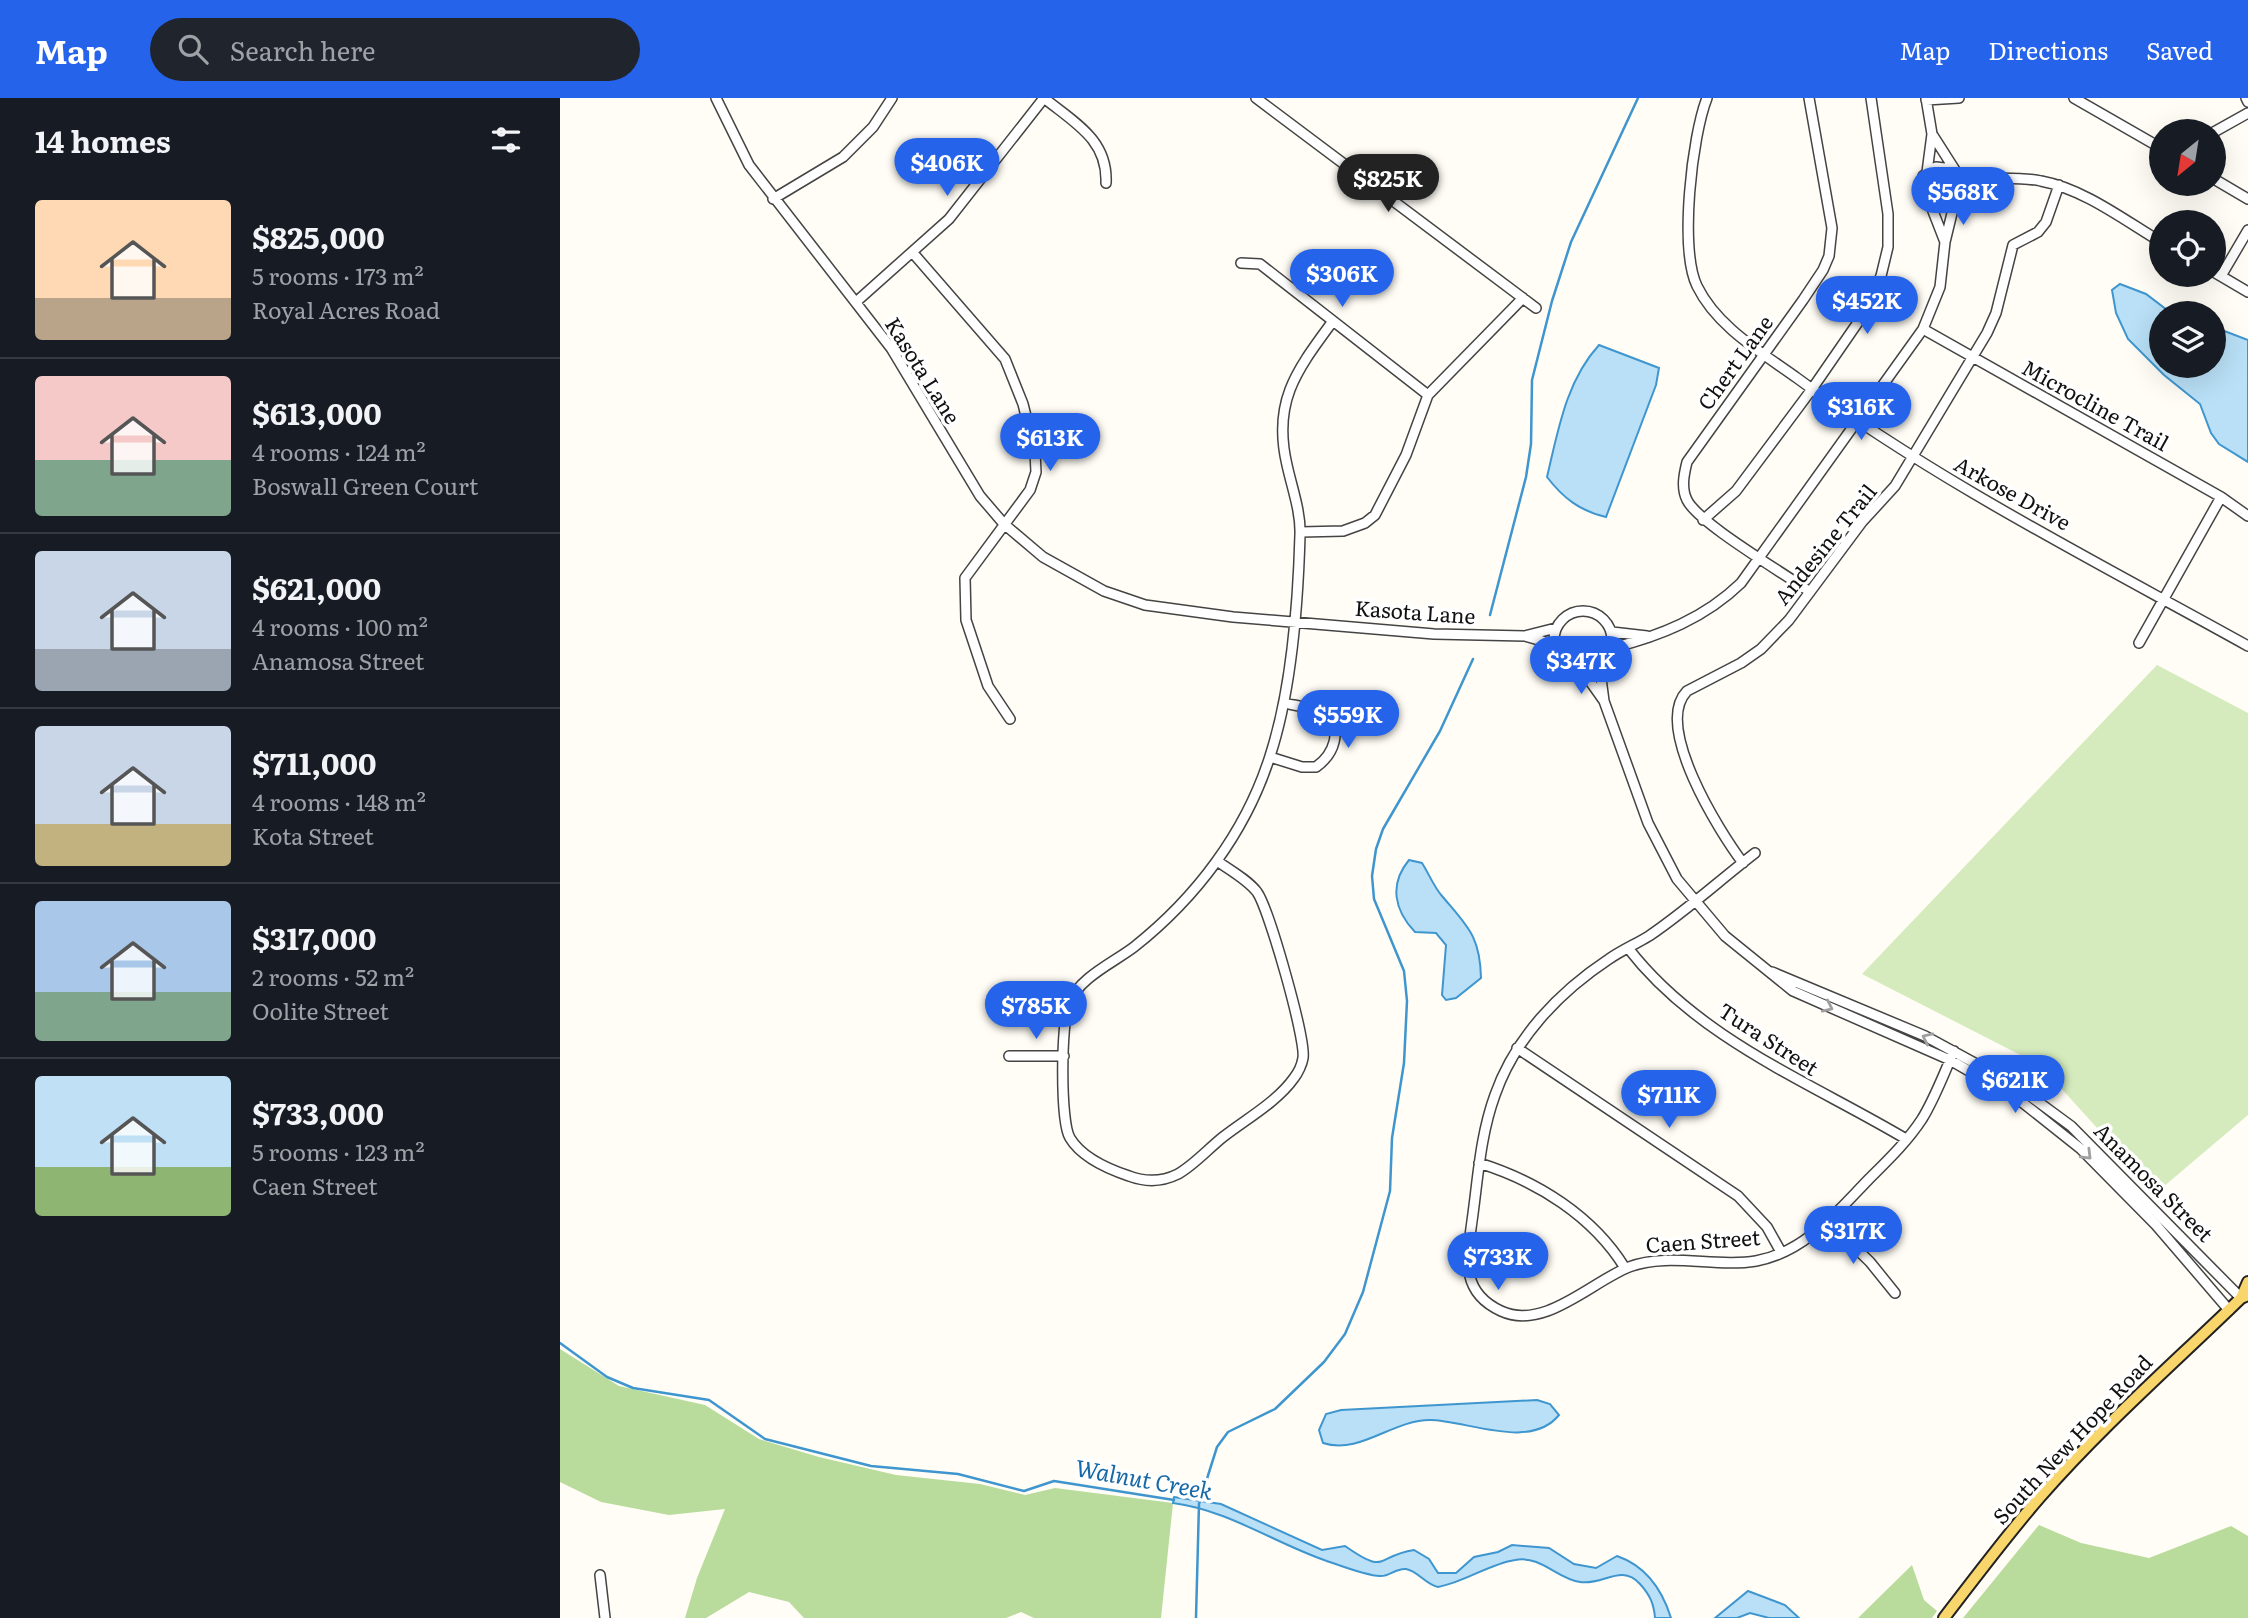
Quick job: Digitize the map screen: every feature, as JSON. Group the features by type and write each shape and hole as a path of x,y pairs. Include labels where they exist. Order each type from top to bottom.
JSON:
{"main road":[{"name":"South New Hope Road","path":"1944,1618 2049,1488 2127,1406 2244,1297 2248,1282"}],"street":[{"name":"Kasota Lane","path":"716,98 749,165 891,348 980,496 1004,524 1043,557 1104,591 1145,605 1186,612 1434,634 1525,636 1553,644 1567,664 1582,670"},
{"path":"773,199 843,157 873,127 892,98"},
{"path":"856,302 949,219 1044,98 1099,144 1107,167 1106,183"},
{"path":"1256,98 1536,307"},
{"name":"Arkose Drive","path":"1707,98 1701,118 1693,173 1689,262 1696,285 1710,308 1764,354 1911,458 2248,646"},
{"name":"Chert Lane","path":"1809,98 1832,228 1831,243 1823,270 1687,462 1684,483 1686,498 1703,520 1810,592"},
{"path":"1703,520 1736,491 1812,389 1863,315 1881,276 1888,247 1888,214 1871,98"},
{"path":"1926,99 1959,98"},
{"path":"2074,98 2149,141"},
{"name":"Kasota Lane","path":"1926,99 1932,134 1927,172 1921,182 1920,193 1931,206 1945,242"},
{"path":"2226,125 2248,113"},
{"name":"Kasota Lane","path":"1612,648 1692,620 1720,604 1741,583 1923,329 1940,287 1945,242 1962,184 1932,134"},
{"path":"1927,172 1936,167 1994,179 2032,179 2059,185 2149,235"},
{"path":"1931,206 1943,209 1994,179"},
{"name":"Andesine Trail","path":"1743,863 1707,811 1675,716 1679,700 1687,691 1760,649 1789,620 1862,522 1895,486 1973,358 1996,313 2008,252 2013,245 2038,232 2046,222 2059,185"},
{"path":"2226,185 2248,199"},
{"path":"2226,261 2248,230"},
{"path":"913,253 1005,359 1014,378 1031,435 1035,471 1030,490 965,578 963,601 966,620 988,686 1010,719"},
{"path":"1241,262 1260,264 1428,396"},
{"path":"2226,279 2248,292"},
{"path":"1301,532 1343,531 1365,523 1375,515 1406,455 1428,396 1523,298"},
{"path":"1217,861 1257,892 1266,912 1301,1029 1303,1058 1296,1076 1277,1096 1177,1174 1152,1182 1100,1164 1082,1153 1070,1139 1064,1124 1064,1056 1069,1003 1082,984 1164,921 1192,894 1217,861 1249,805 1270,758 1284,703 1301,532 1284,450 1283,411 1288,389 1298,369 1333,321"},
{"name":"Microcline Trail","path":"1923,329 2221,497 2248,516"},
{"path":"2139,643 2221,497"},
{"name":"Kasota Lane","path":"1525,636 1556,628 1566,617 1580,611 1597,615 1612,632 1647,636"},
{"path":"1553,644 1556,628"},
{"path":"1582,670 1599,663 1612,648 1612,632"},
{"name":"Anamosa Street","path":"1599,663 1604,701 1648,823 1677,879 1725,936 1793,991 1950,1060 2018,1099 2081,1149 2156,1225 2228,1310"},
{"name":"Anamosa Street","path":"1582,670 1604,701"},
{"path":"1270,758 1302,767 1316,767 1333,750 1335,737 1332,725 1324,715 1284,703"},
{"name":"Caen Street","path":"1755,853 1651,935 1578,981 1553,1004 1517,1048 1495,1094 1479,1163 1466,1258 1468,1279 1489,1304 1517,1316 1535,1314 1556,1307 1625,1268 1649,1262 1757,1261 1781,1252 1829,1222 1906,1139 1922,1118 1954,1051"},
{"name":"Tura Street","path":"1628,948 1665,989 1725,1034 1778,1070 1906,1139"},
{"name":"Anamosa Street","path":"1771,971 1788,976 1954,1051 2015,1085 2071,1126 2244,1297"},
{"path":"1517,1048 1738,1196 1767,1227 1781,1252"},
{"path":"1009,1056 1064,1056"},
{"path":"1479,1163 1528,1182 1594,1227 1611,1244 1625,1268"},
{"path":"1829,1222 1870,1262 1895,1293"},
{"path":"600,1575 605,1618"}],"green space":[{"path":"2157,665 2248,713 2248,1115 2156,1193 2040,1065 1862,974"},
{"path":"560,1349 619,1386 705,1405 759,1439 819,1457 896,1475 980,1484 1025,1495 1055,1488 1173,1503 1161,1618 1034,1618 1021,1612 1006,1618 804,1618 789,1602 749,1592 706,1618 685,1618 697,1578 725,1509 669,1515 601,1502 560,1482"},
{"path":"2039,1525 2081,1543 2149,1558 2231,1526 2248,1536 2248,1618 1963,1618"},
{"path":"1912,1565 1924,1600 1937,1611 1932,1618 1858,1618"}],"water":[{"path":"2120,284 2146,294 2155,301 2149,301 2149,360 2128,339 2116,313 2112,290"},
{"path":"2226,332 2248,340 2248,462 2219,444 2211,433 2200,404 2168,378 2226,378"},
{"path":"1599,345 1659,368 1656,385 1606,517 1573,503 1547,477 1571,390 1578,374"},
{"path":"1409,860 1422,863 1436,889 1466,924 1475,942 1481,978 1456,998 1446,1000 1442,995 1446,945 1436,933 1415,932 1402,915 1397,888 1399,878"},
{"path":"1537,1400 1550,1404 1559,1415 1547,1426 1532,1431 1497,1431 1445,1421 1416,1421 1363,1441 1337,1445 1323,1443 1319,1430 1326,1414 1341,1410"},
{"path":"1174,1497 1221,1504 1322,1550 1345,1546 1375,1562 1414,1550 1429,1559 1438,1573 1456,1573 1474,1557 1498,1552 1512,1545 1549,1548 1574,1564 1596,1568 1617,1556 1636,1566 1652,1580 1663,1597 1671,1618 1655,1618 1646,1592 1633,1578 1626,1575 1580,1582 1524,1559 1505,1562 1438,1587 1406,1569 1381,1576 1344,1567 1305,1553 1231,1519 1173,1503"},
{"path":"1748,1591 1785,1605 1799,1618 1769,1618 1750,1613 1737,1618 1715,1618"}],"waterway":[{"path":"1490,615 1526,477 1531,444 1532,380 1552,301 1571,242 1638,98"},
{"path":"1196,1618 1199,1504 1217,1447 1228,1432 1275,1409 1324,1362 1345,1334 1363,1292 1390,1191 1392,1138 1404,1063 1407,1001 1404,971 1374,899 1372,876 1376,849 1383,829 1440,731 1473,659"},
{"name":"Walnut Creek","path":"560,1343 607,1377 633,1388 709,1400 765,1439 871,1466 958,1474 1024,1491 1054,1481 1174,1500"}]}
